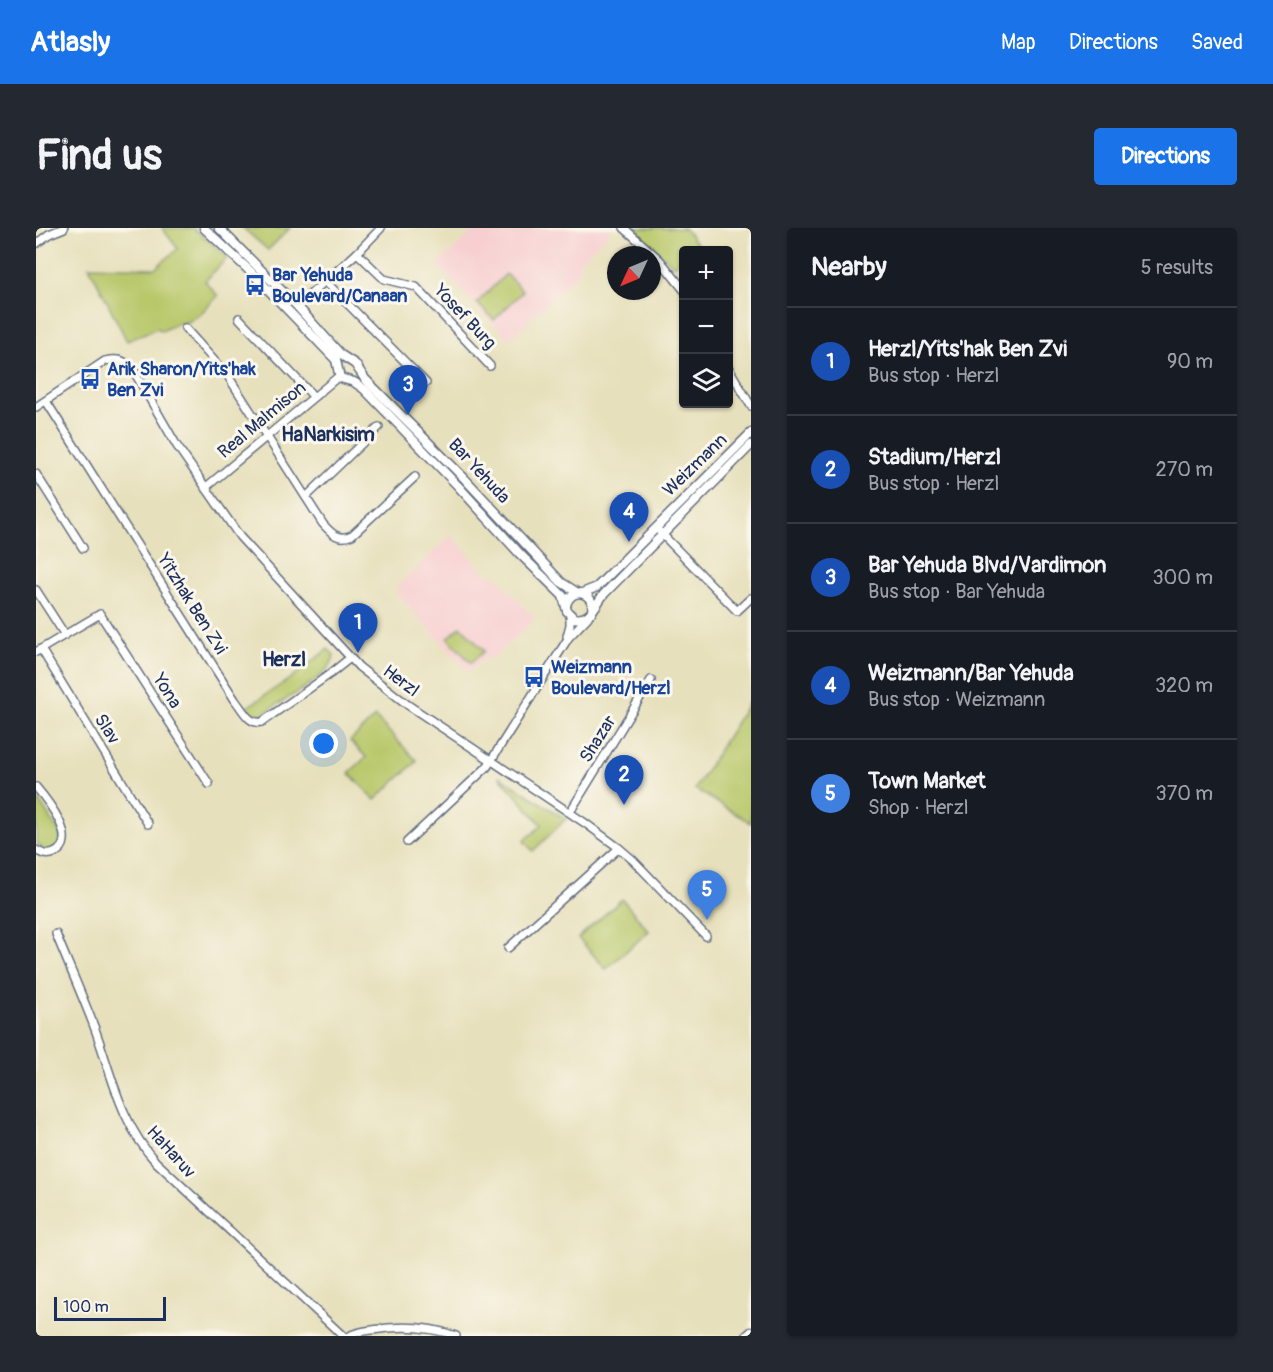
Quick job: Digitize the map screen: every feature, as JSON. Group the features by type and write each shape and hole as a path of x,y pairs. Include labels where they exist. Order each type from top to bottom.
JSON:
{"street":[{"path":"36,244 49,234 64,228"},
{"path":"204,228 336,360 344,380 350,381 357,376 358,370 355,364 349,361 219,228"},
{"path":"297,306 326,282 381,228"},
{"path":"624,228 659,259 679,284"},
{"name":"Yosef Burg","path":"357,253 384,279 416,287 490,366"},
{"path":"326,282 426,383"},
{"path":"239,318 313,396"},
{"path":"185,328 228,376 306,497 330,531 337,537 344,539 352,536 416,477"},
{"name":"Herzl","path":"46,401 105,361 120,360 132,368 177,446 240,537 350,658 408,705 619,848 705,936"},
{"path":"339,372 343,363 349,361"},
{"name":"Bar Yehuda","path":"358,370 465,479 561,582 580,593"},
{"name":"Real Malmison","path":"205,488 268,436 339,372"},
{"path":"733,374 751,406"},
{"name":"Bar Yehuda","path":"350,381 364,389 451,479 520,554 563,596 566,606"},
{"path":"36,407 46,401"},
{"name":"Yitzhak Ben Zvi","path":"46,401 251,721 262,722 350,658"},
{"path":"306,497 379,427"},
{"name":"Weizmann","path":"580,593 597,587 751,433"},
{"name":"Weizmann","path":"407,842 491,762 565,644 604,594 751,445"},
{"path":"36,474 83,548"},
{"path":"655,527 736,611 751,598"},
{"path":"36,590 65,635 39,651"},
{"path":"580,593 590,598 593,603 590,614 578,620 570,615 566,606 569,597 580,593"},
{"name":"Yona","path":"65,635 100,614 209,784"},
{"name":"Weizmann","path":"565,644 570,615"},
{"name":"Slav","path":"39,651 148,824"},
{"name":"Shazar","path":"570,813 651,680"},
{"path":"36,788 63,828 65,840 55,853 43,854 36,850"},
{"path":"508,948 619,848"},
{"name":"HaHaruv","path":"56,934 93,1026 125,1118 140,1144 156,1162 343,1336"},
{"path":"349,1336 362,1331 408,1326 431,1328 456,1336"},
{"path":"747,1336 751,1332"}],"shaded area":[{"path":"476,228 613,228 577,265 581,270 509,340 437,265"},
{"path":"451,535 488,576 493,573 535,619 490,661 486,657 469,672 395,592 400,584"}],"green space":[{"path":"162,228 193,228 228,257 205,281 218,296 199,315 187,322 175,324 162,331 157,328 127,341 89,266 155,268 178,249"},
{"path":"243,228 290,228 268,250"},
{"path":"633,228 684,228 697,244 679,246 679,261 674,266 661,254 661,246 652,246"},
{"path":"506,274 523,291 494,320 477,303"},
{"path":"461,626 484,651 471,663 448,638"},
{"path":"328,649 334,655 331,663 324,672 303,689 260,715 250,713 246,708 291,678"},
{"path":"751,698 751,823 695,789"},
{"path":"375,717 417,761 375,800 349,773 366,757 350,741"},
{"path":"499,776 566,819 533,851 524,841 542,825"},
{"path":"36,796 61,839 50,850 44,851 36,842"},
{"path":"622,899 649,931 606,969 578,938"}],"place":[{"name":"Bar Yehuda Boulevard/Canaan","path":"255,285"},
{"name":"Arik Sharon/Yits'hak Ben Zvi","path":"90,379"},
{"name":"Bar Yehuda Blvd/Vardimon","path":"408,415"},
{"name":"Weizmann/Bar Yehuda","path":"629,542"},
{"name":"Herzl/Yits'hak Ben Zvi","path":"358,653"},
{"name":"Weizmann Boulevard/Herzl","path":"534,677"},
{"name":"Stadium/Herzl","path":"624,805"},
{"name":"Town Market","path":"707,920"}],"district":[{"name":"HaNarkisim","path":"328,434"},
{"name":"Herzl","path":"284,659"}]}
